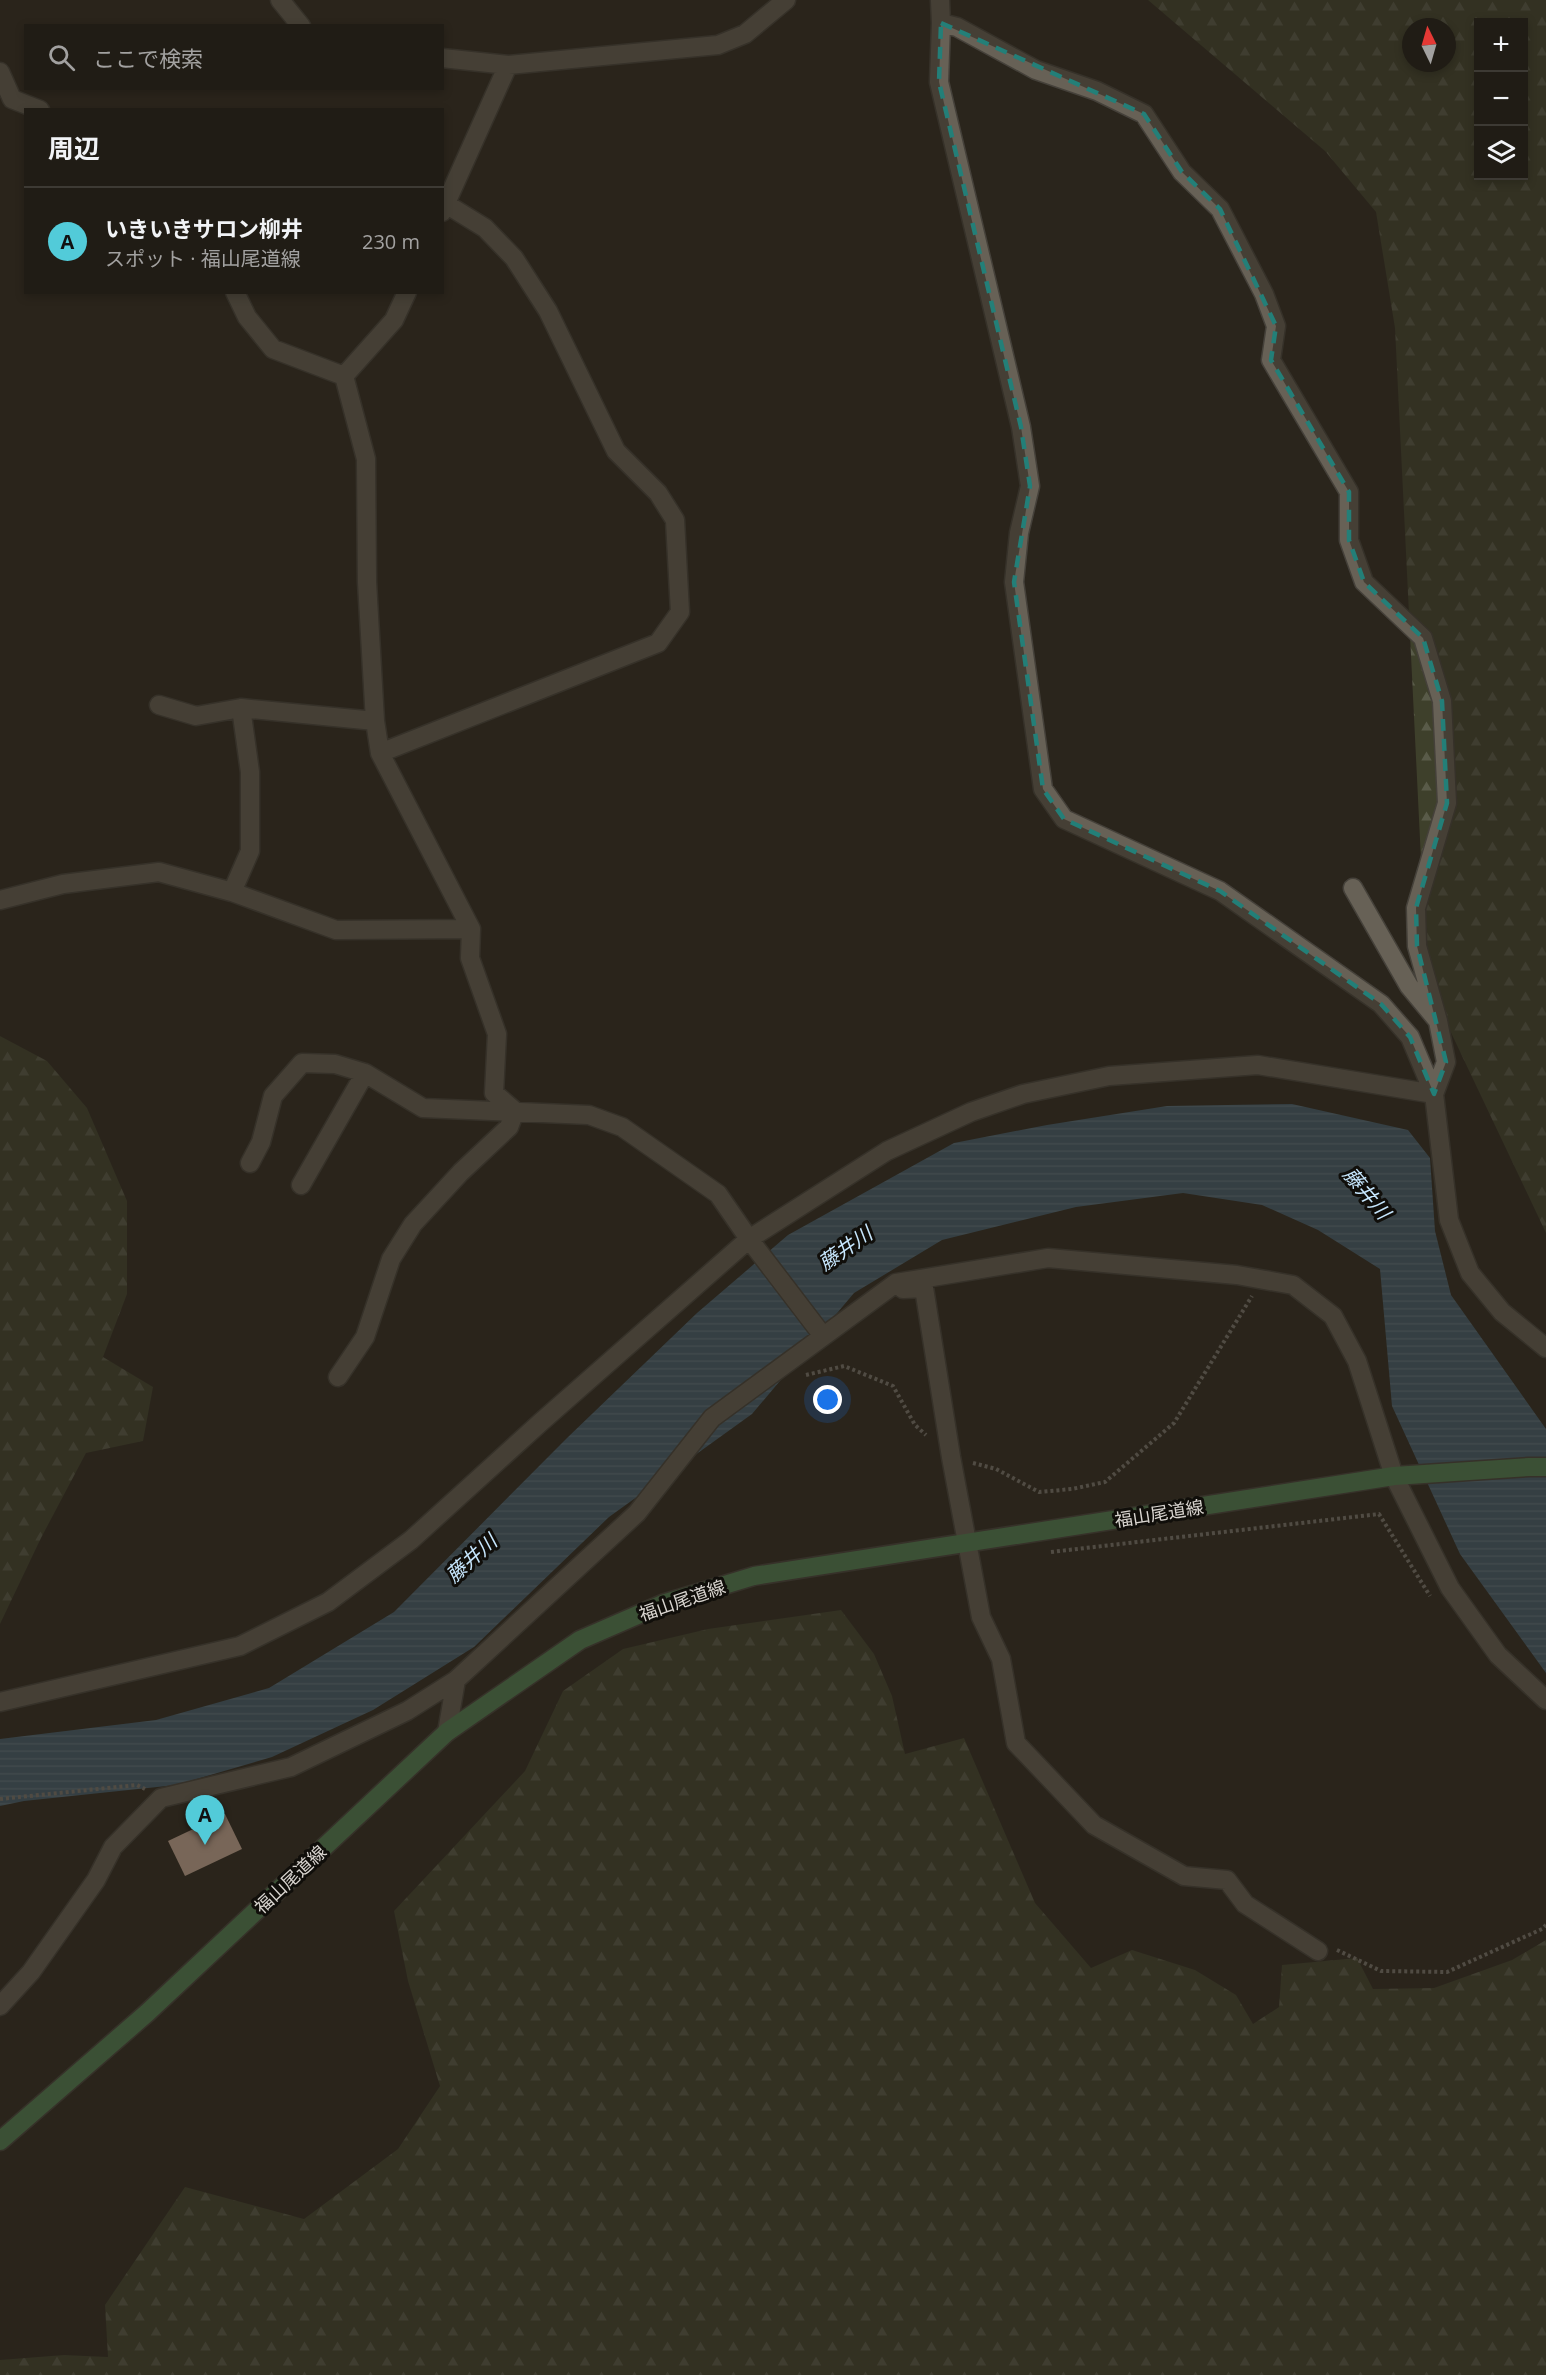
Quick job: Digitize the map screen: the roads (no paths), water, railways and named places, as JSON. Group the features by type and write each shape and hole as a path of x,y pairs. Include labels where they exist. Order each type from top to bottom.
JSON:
{"main road":[{"name":"福山尾道線","path":"0,2140 147,2013 447,1732 580,1640 665,1603 754,1576 1402,1476 1546,1467"}],"street":[{"path":"280,0 299,24"},
{"path":"444,58 508,65 718,45 745,34 786,0"},
{"path":"940,0 939,81 1021,426 1030,486 1019,533 1014,582 1043,789 1064,819 1220,891 1381,1004 1410,1037 1434,1094 1449,1220 1470,1273 1502,1312 1545,1347"},
{"path":"941,23 957,27 1036,70 1097,91 1144,114 1182,172 1220,209 1264,294 1276,326 1272,360 1350,492 1349,540 1364,582 1423,638 1442,701 1447,803 1416,908 1417,946 1438,1021 1446,1062 1434,1094"},
{"path":"380,753 657,643 680,612 675,520 658,493 616,451 548,311 514,258 485,228 444,208 508,65"},
{"path":"0,72 6,101 32,108"},
{"path":"236,294 247,317 273,349 344,376"},
{"path":"344,376 394,320 406,294"},
{"path":"344,376 366,459 367,582 375,721 380,753 471,929 470,958 497,1034 494,1093 515,1111"},
{"path":"159,705 196,716 241,708 375,721"},
{"path":"232,892 250,851 250,772 241,708"},
{"path":"0,900 63,884 159,872 232,892 336,930 471,929"},
{"path":"1353,888 1409,986 1438,1021"},
{"path":"250,1163 261,1142 273,1096 302,1063 335,1064 365,1073 423,1108 589,1115 622,1127 718,1194 748,1239 823,1336"},
{"path":"0,1702 240,1646 328,1602 411,1540 748,1239 887,1151 971,1112 1023,1094 1109,1076 1258,1065 1434,1094"},
{"path":"301,1185 365,1073"},
{"path":"338,1377 365,1337 391,1259 413,1224 461,1172 509,1126 515,1111"},
{"path":"0,2006 31,1972 96,1880 113,1847 161,1798 291,1767 407,1711 456,1680 637,1513 712,1418 896,1283 1048,1258 1237,1275 1293,1286 1333,1316 1357,1361 1402,1476 1450,1588 1498,1655 1546,1700"},
{"path":"896,1283 899,1289 924,1288 951,1457 981,1617 1001,1659 1016,1743 1094,1825 1184,1876 1227,1880 1245,1904 1318,1951"},
{"path":"447,1732 456,1680"}],"water":[{"name":"藤井川","path":"1292,1104 1408,1130 1430,1158 1435,1231 1451,1295 1546,1429 1546,1673 1460,1554 1392,1406 1380,1269 1318,1230 1262,1205 1183,1193 1076,1207 942,1240 854,1293 752,1414 609,1517 474,1647 373,1710 272,1757 176,1785 24,1801 0,1806 0,1739 156,1720 269,1688 394,1612 567,1438 697,1313 788,1235 954,1143 1047,1125 1167,1106"}],"place":[{"name":"いきいきサロン柳井","path":"205,1845"}]}
